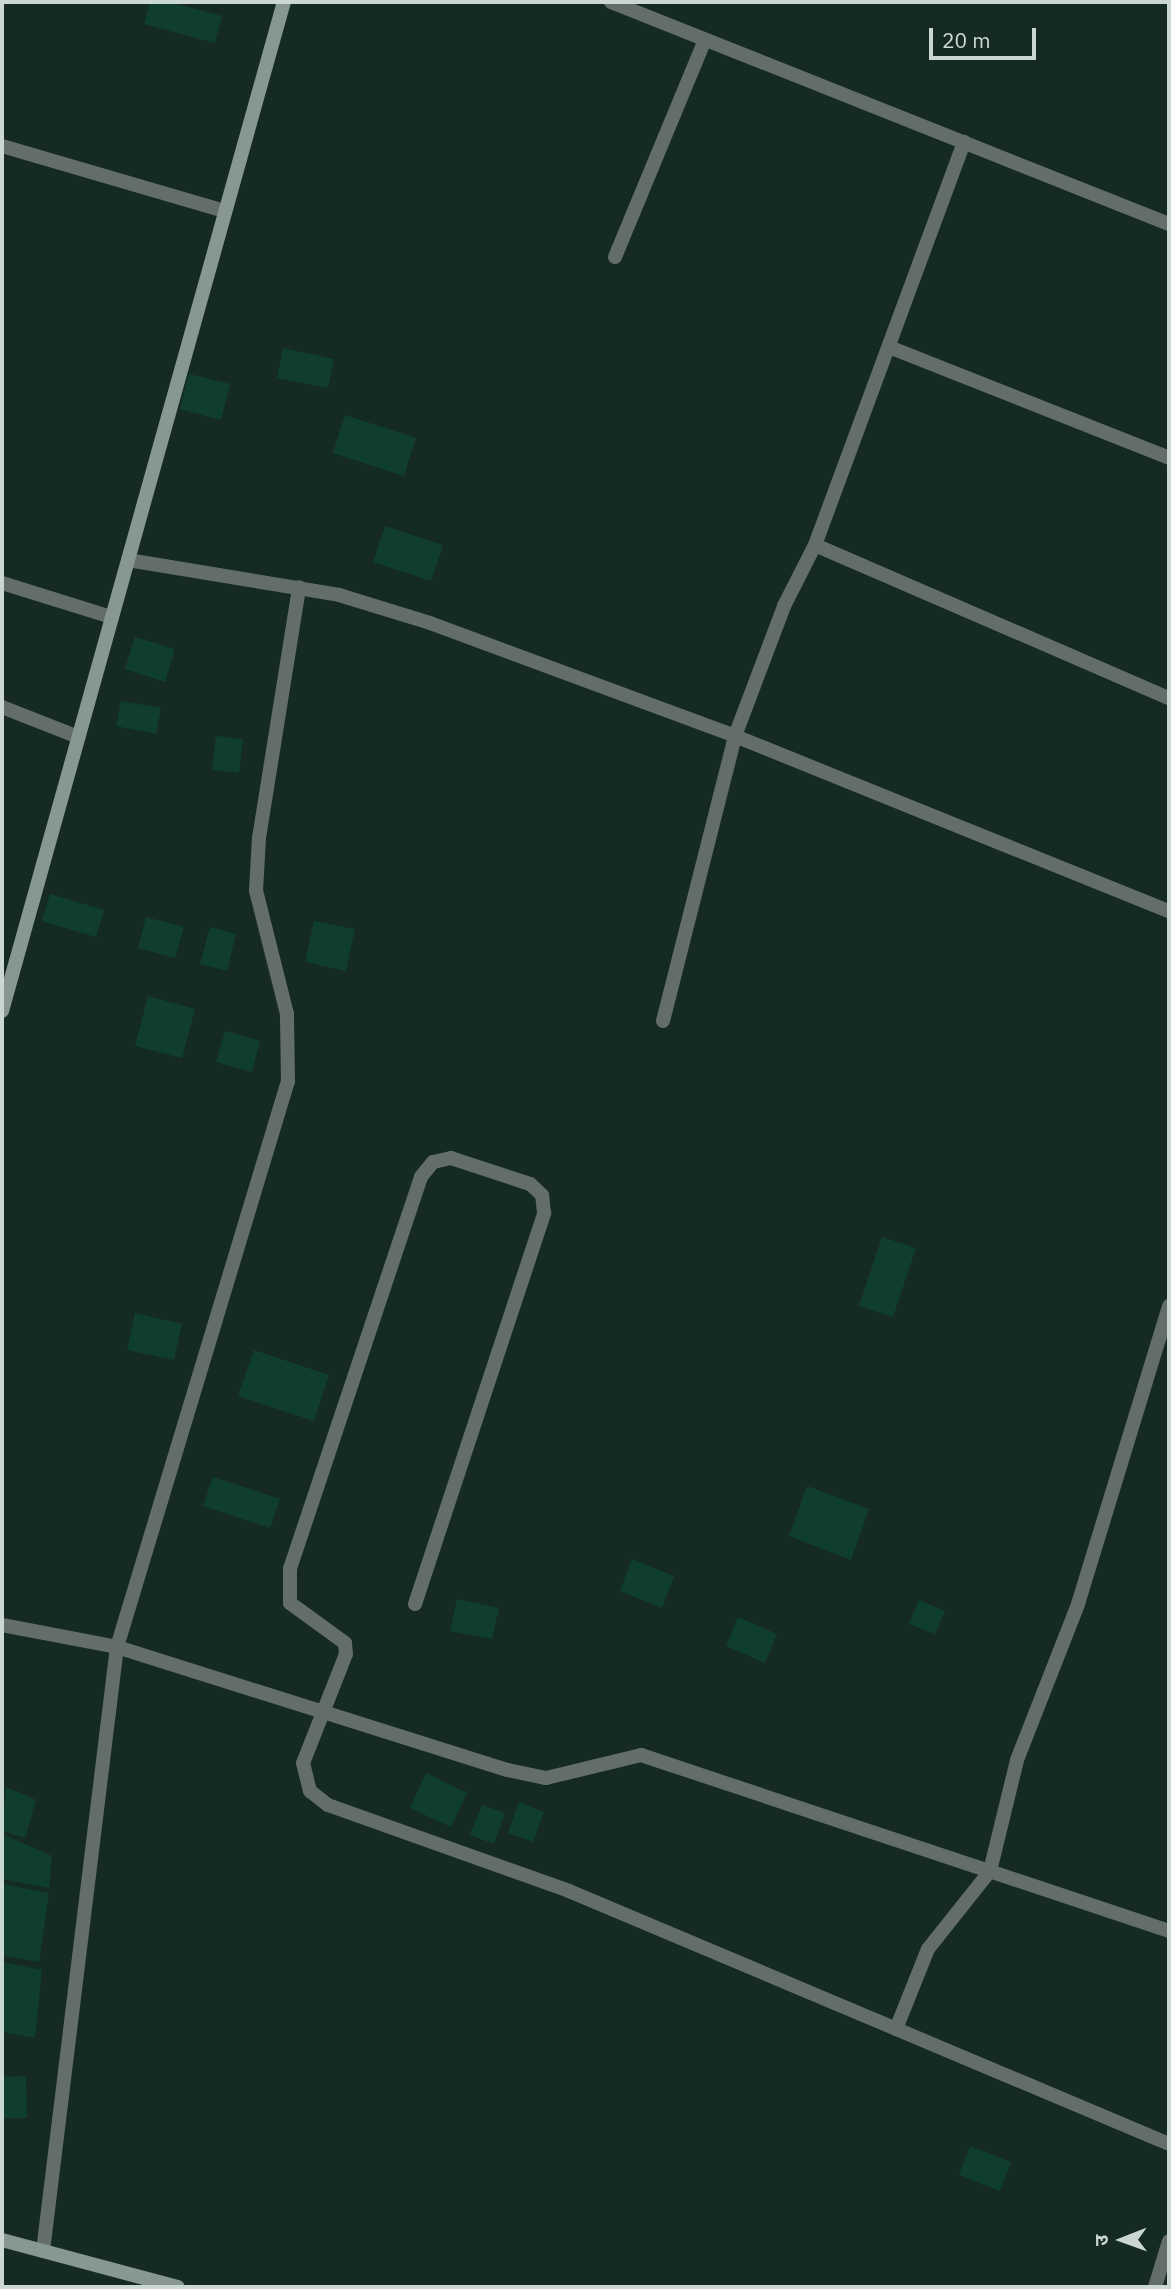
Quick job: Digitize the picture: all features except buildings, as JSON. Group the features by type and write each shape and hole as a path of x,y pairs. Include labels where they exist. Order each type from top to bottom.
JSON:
{"street":[{"path":"2,1011 284,2"},
{"path":"611,2 1169,224"},
{"path":"615,257 705,40"},
{"path":"663,1021 735,736 784,606 815,545 964,142"},
{"path":"2,146 224,211"},
{"path":"889,347 1169,457"},
{"path":"815,545 1169,698"},
{"path":"128,560 299,587 430,624 735,736 1169,911"},
{"path":"2,583 111,617"},
{"path":"43,2251 117,1647 288,1080 287,1014 256,891 259,838 299,587"},
{"path":"2,707 78,737"},
{"path":"415,1604 544,1213 542,1195 530,1184 451,1158 433,1162 421,1177 290,1569 290,1603 345,1643 346,1654 303,1763 303,1778 310,1791 328,1805 557,1886 1169,2144"},
{"path":"896,2029 928,1949 990,1871 1017,1760 1079,1604 1169,1306"},
{"path":"2,1625 117,1647 508,1770 545,1778 641,1755 1169,1931"},
{"path":"2,2240 178,2287"},
{"path":"1155,2287 1169,2241"}]}
